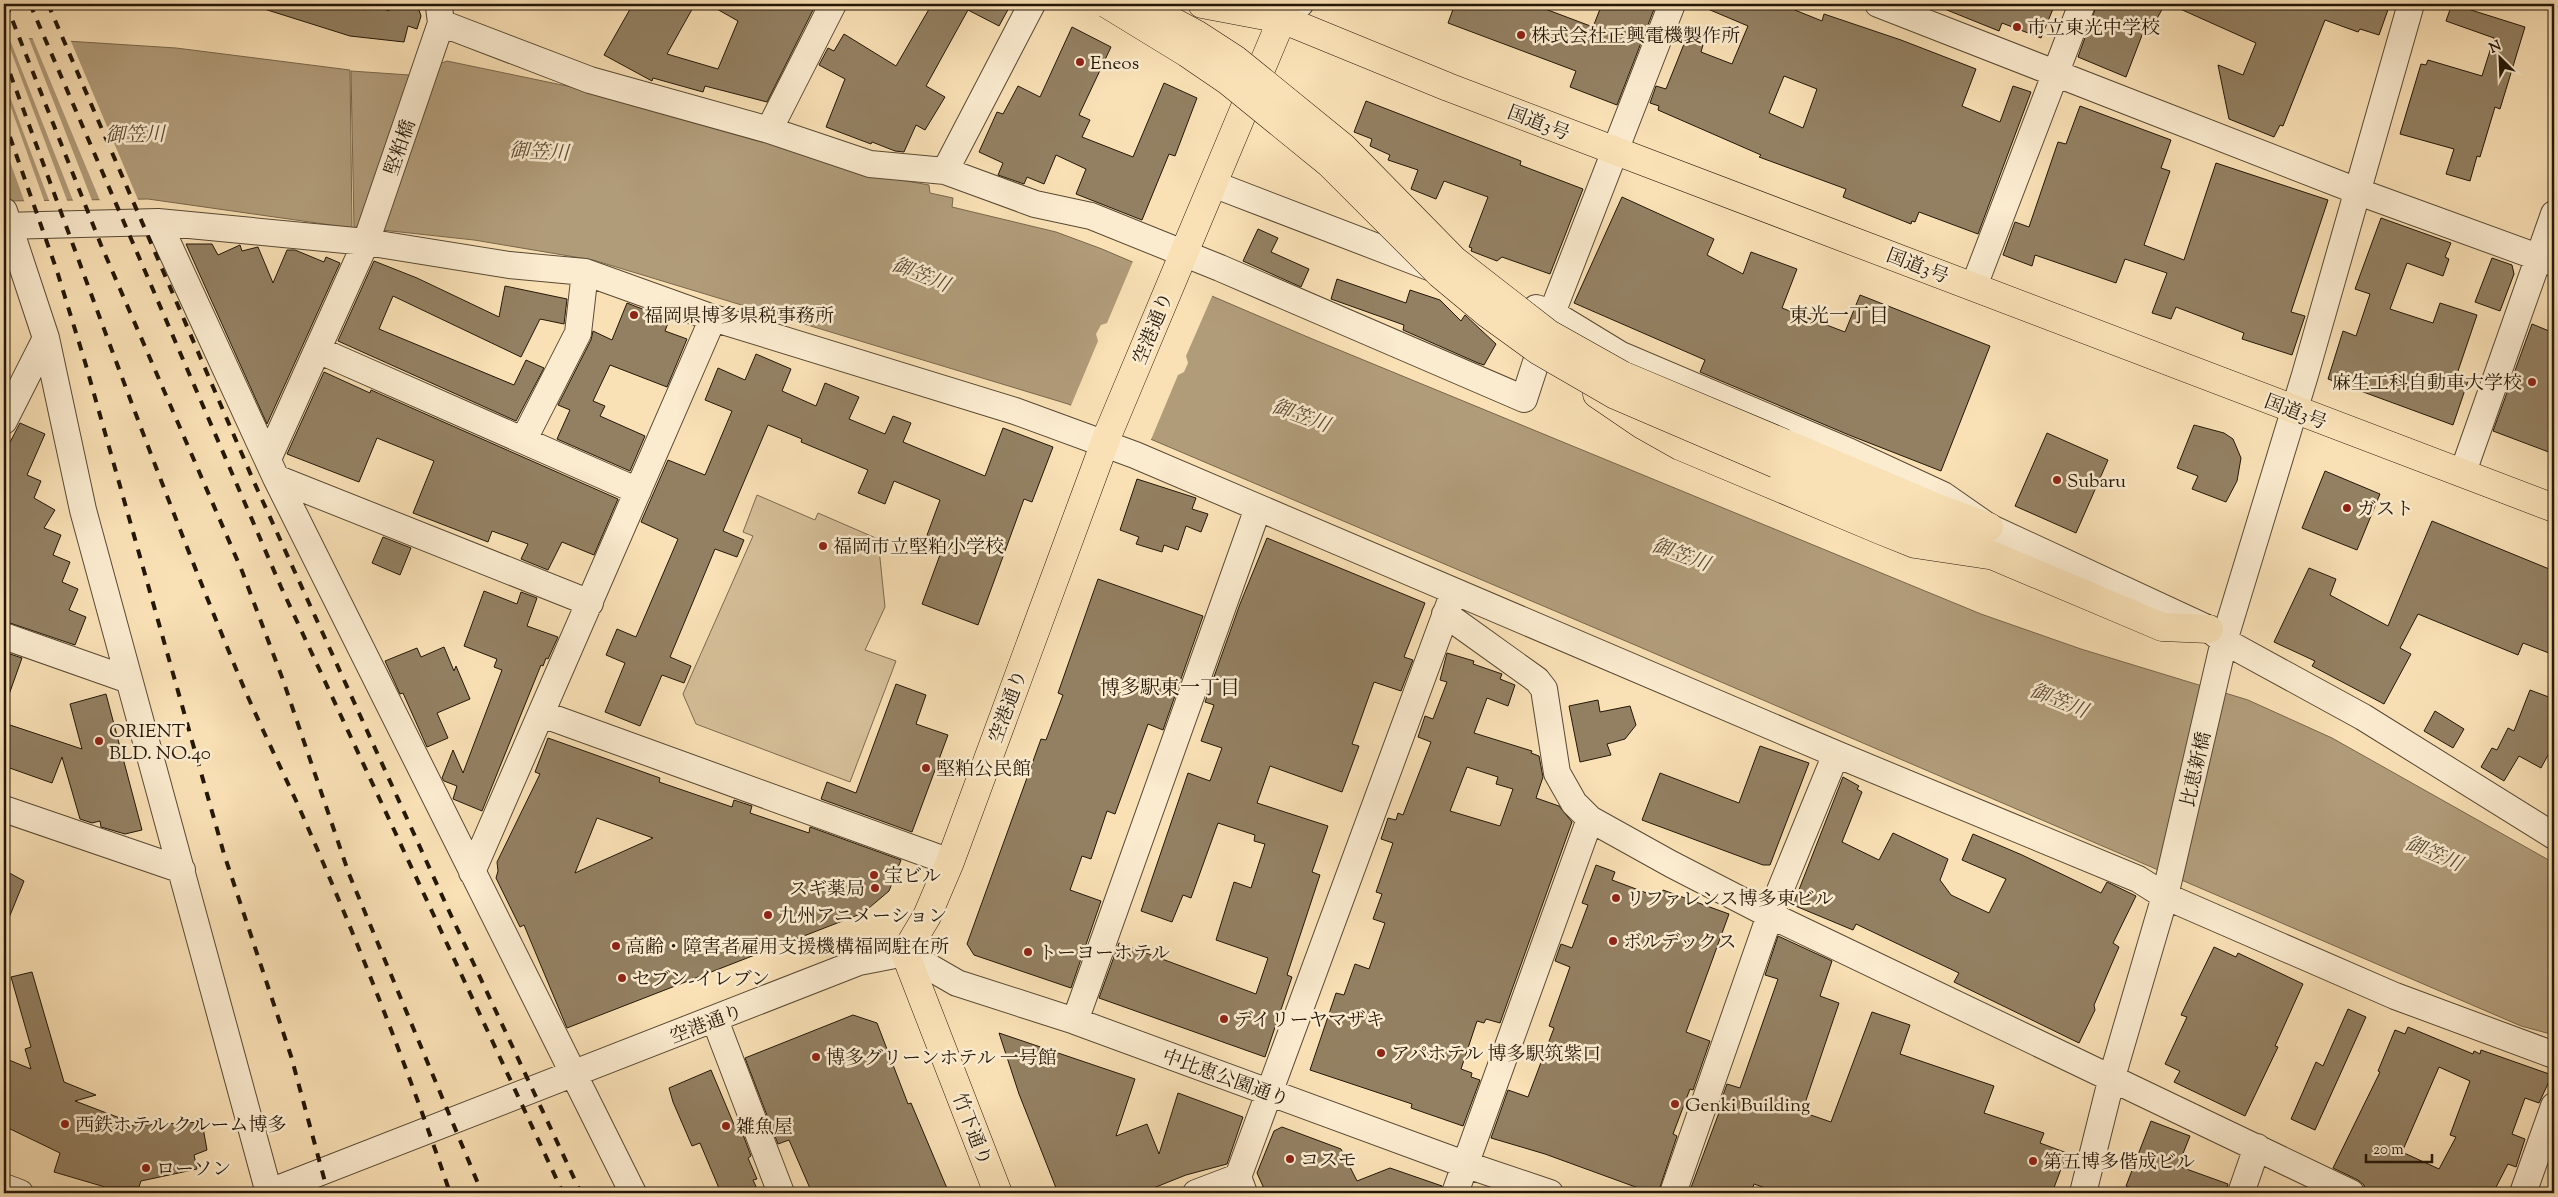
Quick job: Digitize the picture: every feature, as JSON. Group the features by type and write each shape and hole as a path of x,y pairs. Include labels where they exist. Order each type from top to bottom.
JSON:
{"highway":[{"path":"1107,4 1187,53 1242,93 1330,164 1440,274 1488,314 1540,351 1615,395 2162,626 2217,635"},
{"path":"1140,4 1196,34 1236,60 1343,147 1454,260 1549,334 1622,375 1937,508 1989,527"},
{"name":"国道3号","path":"1202,4 1282,8 1448,88 1974,286 2293,410 2463,472 2554,508"},
{"name":"空港通り","path":"905,953 927,916 950,862 1106,439 1213,184 1282,8"},
{"name":"竹下通り","path":"905,953 998,1193"}],"street":[{"path":"769,130 833,4"},
{"path":"945,171 1032,4"},
{"path":"437,9 590,80 769,130 870,164 945,171 1035,204 1091,216 1181,257 1524,399 1552,314 1672,4"},
{"path":"1878,4 2358,191 2546,260"},
{"path":"1974,286 2082,4"},
{"name":"比恵新橋","path":"2083,1193 2112,1077 2165,896 2217,635 2293,410 2411,4"},
{"name":"堅粕橋","path":"272,468 318,350 366,242 432,53 437,9"},
{"path":"1213,184 1552,314 1622,355 1850,452 1943,494 1989,527 2217,635 2363,717 2554,836"},
{"path":"2463,472 2546,260 2554,214"},
{"path":"268,1193 83,510 46,338 5,221 158,222 366,242 509,265 585,272 713,318 1106,439 1258,508 1449,603 1836,754 2138,879 2165,896 2395,996 2554,1055"},
{"path":"158,222 272,468 633,1193"},
{"path":"524,440 578,333 585,272"},
{"path":"472,872 713,318"},
{"path":"4,421 46,338"},
{"path":"318,350 638,491"},
{"path":"272,468 590,603"},
{"path":"1074,1021 1258,508"},
{"path":"1449,603 1541,684 1544,689 1557,773 1574,803 1590,819 1671,864 1770,915 2352,1193"},
{"path":"1196,1193 1241,1185 1268,1092 1449,603"},
{"path":"4,636 129,680"},
{"path":"542,714 950,862"},
{"path":"1673,1193 1770,915 1836,754"},
{"path":"4,809 182,870"},
{"path":"1455,1193 1590,819"},
{"name":"中比恵公園通り","path":"905,953 957,983 1074,1021 1464,1164 1550,1193"},
{"name":"空港通り","path":"268,1193 859,962 905,953"},
{"path":"714,1020 781,1193"},
{"path":"2523,1193 2554,1106"},
{"path":"2241,1193 2257,1147"},
{"path":"4,1187 20,1193"}],"shaded area":[{"path":"757,495 815,520 818,513 878,539 885,607 865,650 896,661 850,782 696,724 683,694 753,536 743,532"}],"water":[{"name":"御笠川","path":"4,37 176,48 350,70 352,228 148,199 4,201"},
{"name":"御笠川","path":"447,61 586,90 750,132 867,174 929,185 930,193 953,198 952,207 1056,232 1102,249 1310,338 1981,614 2081,649 2248,700 2332,738 2554,863 2554,1035 2521,1026 1635,645 1068,404 593,260 474,240 354,227 351,71 409,75"}],"pier":[{"path":"4,35 68,203 50,203 4,81"},
{"path":"8,35 28,36 93,203 74,203"},
{"path":"32,37 70,39 139,202 101,203"},
{"path":"4,88 45,203 25,203 4,145"},
{"path":"1134,259 1213,294 1186,356 1188,363 1184,372 1178,375 1150,442 1070,408 1098,341 1096,334 1101,325 1107,323"}],"building":[{"path":"262,4 344,4 365,10 367,4 371,4 389,11 391,4 417,4 421,16 417,29 408,26 404,42 350,36 261,8"},
{"path":"633,4 695,4 667,54 718,69 738,21 708,4 816,4 767,102 705,86 703,92 653,78 652,81 604,55"},
{"path":"932,4 1011,4 999,26 968,10 926,86 945,97 925,130 916,125 904,152 895,151 872,142 871,144 826,127 845,79 819,65 828,48 834,51 844,34 896,66"},
{"path":"1455,4 1532,4 1593,27 1602,4 1656,4 1617,105 1570,87 1576,71 1448,23"},
{"path":"1696,4 1780,4 1822,21 1824,14 1901,40 1976,69 1962,106 2000,122 2013,86 2031,92 1978,234 1919,212 1915,222 1912,221 1911,224 1843,197 1846,189 1759,157 1761,155 1658,110 1659,106 1650,103 1656,86 1666,89 1686,39 1703,45 1701,52 1732,64 1748,26","holes":["1784,76 1817,89 1803,128 1769,113"]},
{"path":"1932,4 2055,4 2041,38 2002,23 1999,31"},
{"path":"2097,4 2165,4 2149,33 2144,30 2126,77 2078,57"},
{"path":"2169,4 2390,4 2379,35 2360,29 2358,32 2325,20 2283,126 2280,125 2274,137 2229,119 2218,65 2243,75 2256,43"},
{"path":"2452,4 2525,27 2500,109 2495,107 2480,157 2477,156 2470,181 2446,174 2454,149 2400,134 2421,64 2426,65 2428,60 2482,76 2494,38 2446,21"},
{"path":"1072,27 1111,47 1079,115 1090,120 1082,137 1133,157 1164,83 1197,98 1175,156 1169,154 1142,220 1076,194 1086,169 1056,155 1044,184 1027,177 1024,184 998,175 1003,163 979,152 997,112 1003,114 1018,86 1040,97"},
{"path":"1366,101 1521,161 1520,165 1583,189 1550,274 1502,257 1497,261 1471,251 1472,248 1469,247 1488,197 1444,181 1436,199 1411,189 1418,170 1388,160 1390,155 1370,146 1372,139 1354,132"},
{"path":"2080,106 2171,140 2161,168 2170,171 2144,245 2184,260 2216,163 2328,200 2291,312 2305,316 2292,355 2242,339 2244,333 2176,307 2171,319 2152,313 2167,273 2125,259 2116,283 2035,255 2032,266 2003,255 2015,222 2029,227 2058,142 2066,144"},
{"path":"1622,197 1714,239 1707,255 1743,274 1751,252 1797,269 1782,308 1845,332 1860,295 1990,346 1941,471 1849,435 1700,372 1705,360 1574,303"},
{"path":"2381,218 2451,243 2445,257 2449,259 2443,276 2407,263 2390,309 2433,323 2440,303 2477,315 2457,374 2469,378 2453,425 2328,379 2343,331 2356,336 2370,294 2355,289"},
{"path":"1258,229 1278,238 1271,252 1309,269 1301,287 1243,261"},
{"path":"186,244 212,244 218,255 240,245 242,251 258,247 273,283 287,250 295,250 324,262 326,257 340,263 267,424"},
{"path":"2492,258 2512,265 2514,274 2500,311 2475,302"},
{"path":"374,261 417,278 499,317 505,286 567,299 564,324 540,319 521,357 393,296 379,329 514,385 526,360 544,368 516,421 338,341"},
{"path":"1337,279 1406,303 1410,290 1440,300 1461,321 1465,315 1496,344 1484,365 1478,363 1403,330 1404,325 1331,299"},
{"path":"627,303 650,312 649,316 668,323 665,331 687,339 667,387 610,365 593,401 605,406 600,416 645,436 630,471 557,439 570,410 558,405 591,340 593,331 612,340"},
{"name":"麻生工科自動車大学校","path":"2532,324 2554,333 2554,454 2493,431"},
{"path":"756,354 791,369 782,391 816,406 825,383 859,397 849,419 885,434 893,416 911,423 903,442 985,476 1003,428 1053,447 1032,502 1024,499 978,625 922,604 941,552 923,546 940,500 894,481 885,504 858,493 868,470 801,442 802,439 768,425 723,531 744,540 737,557 715,549 670,657 691,666 684,683 662,675 640,726 605,712 625,663 606,655 617,629 636,637 678,539 641,522 668,460 705,475 732,411 705,400 718,368 745,380"},
{"path":"324,372 370,393 371,390 618,499 594,555 562,542 548,570 521,559 528,544 492,531 488,542 413,513 434,461 377,438 359,482 287,454"},
{"path":"20,423 45,434 27,475 41,481 34,498 55,510 44,528 61,535 53,555 70,562 62,582 78,589 69,610 86,617 75,645 4,621 4,454"},
{"path":"2194,425 2224,433 2233,439 2241,458 2237,481 2226,502 2192,489 2198,476 2177,468"},
{"path":"2047,433 2108,460 2076,533 2015,506"},
{"path":"2325,471 2380,494 2357,550 2302,528"},
{"path":"1137,479 1196,498 1192,509 1208,514 1201,532 1186,526 1178,550 1164,545 1162,552 1136,544 1139,537 1120,530"},
{"path":"2432,521 2554,571 2554,655 2523,643 2518,655 2418,614 2400,648 2411,654 2384,704 2312,666 2315,661 2274,642 2309,568 2336,579 2330,595 2388,626"},
{"path":"383,537 411,548 400,575 372,563"},
{"path":"1267,538 1425,603 1404,657 1413,660 1401,691 1374,682 1352,744 1359,746 1342,792 1270,766 1257,803 1328,826 1312,872 1320,875 1287,975 1292,977 1265,1057 1099,998 1119,943 1256,994 1268,958 1216,940 1234,882 1251,888 1265,844 1254,841 1255,835 1218,823 1191,898 1183,895 1172,922 1141,911 1188,773 1210,781 1222,748 1201,741 1214,705 1205,702 1240,604"},
{"path":"1098,579 1203,616 1163,730 1148,724 1115,814 1107,811 1091,859 1082,856 1070,890 1101,901 1071,988 974,955 967,944 1041,739 1046,740 1063,695 1058,693"},
{"path":"484,591 517,604 521,592 537,598 527,626 558,637 548,659 546,658 543,666 541,665 482,811 453,799 457,786 444,781 442,778 453,750 463,773 502,670 494,667 497,659 464,646"},
{"path":"444,647 454,671 456,666 470,699 437,713 448,738 427,747 403,693 400,694 385,661 417,648 421,657"},
{"path":"4,652 22,658 6,703 4,702"},
{"path":"1447,653 1474,661 1473,664 1502,674 1500,679 1515,685 1508,706 1487,698 1474,733 1532,751 1531,753 1539,756 1543,777 1536,798 1559,806 1572,822 1500,1023 1486,1019 1484,1023 1477,1021 1461,1069 1472,1073 1471,1077 1480,1080 1463,1126 1411,1108 1412,1104 1310,1070 1336,993 1344,995 1355,964 1369,969 1385,923 1373,919 1382,894 1376,892 1393,843 1381,839 1388,818 1396,820 1398,813 1403,815 1431,742 1418,737 1425,716 1433,719 1447,682 1440,680","holes":["1467,767 1498,777 1496,784 1513,789 1500,826 1450,811"]},
{"path":"896,684 926,695 916,724 948,735 912,832 821,799 827,782 856,793"},
{"path":"2530,690 2554,699 2554,744 2541,768 2519,756 2504,781 2481,767 2492,748 2497,750 2508,728 2514,731"},
{"name":"ORIENT BLD. NO.40","path":"106,694 142,830 125,834 101,827 100,821 92,823 80,819 62,757 52,783 4,766 4,723 82,749 70,704"},
{"path":"1598,700 1600,712 1630,706 1636,725 1625,739 1607,744 1611,755 1580,762 1569,706"},
{"path":"2435,711 2464,729 2453,748 2424,731"},
{"path":"548,738 660,778 659,782 732,807 734,800 752,806 750,813 809,833 810,827 901,860 889,891 863,913 567,1028 524,925 520,927 496,878 498,871 497,862 540,774 535,772","holes":["597,818 653,838 575,873"]},
{"path":"1760,746 1809,763 1770,865 1763,865 1642,820 1660,773 1739,803"},
{"path":"1843,777 1859,786 1857,789 1862,792 1842,842 1879,860 1893,833 1948,859 1940,880 1951,895 1989,913 2006,879 1962,860 1973,834 2101,893 2107,882 2136,896 2113,943 2119,947 2094,1005 2095,1010 2079,1043 1954,982 1959,973 1856,924 1853,930 1793,905"},
{"path":"1596,865 1615,872 1612,880 1660,898 1663,890 1729,914 1686,1032 1710,1041 1693,1090 1690,1089 1673,1134 1677,1136 1658,1193 1652,1193 1545,1154 1491,1138 1508,1090 1528,1097 1554,1028 1549,1026 1570,967 1555,961 1561,944 1572,948 1588,905 1582,903"},
{"path":"4,870 24,881 4,930"},
{"path":"1778,936 1832,961 1820,996 1839,1003 1802,1112 1831,1122 1872,1012 1910,1025 1900,1054 1994,1086 1984,1113 2044,1133 2040,1143 2067,1153 2052,1193 1780,1193 1754,1184 1751,1193 1689,1193 1723,1102 1721,1101 1727,1084 1740,1088 1778,979 1765,975"},
{"path":"2214,947 2236,957 2238,953 2303,984 2275,1046 2278,1047 2245,1116 2174,1082 2180,1071 2165,1064 2187,1017 2181,1015"},
{"name":"西鉄ホテル クルーム博多","path":"32,972 64,1082 96,1095 75,1101 125,1120 126,1126 202,1122 207,1150 194,1155 197,1169 141,1181 139,1187 105,1187 54,1172 60,1153 4,1126 4,1058 31,1069 25,1049 31,1047 11,977"},
{"path":"2348,1009 2366,1017 2315,1130 2291,1119 2316,1062 2323,1066"},
{"path":"853,1015 877,1023 908,1104 911,1103 949,1193 812,1193 789,1140 778,1144 745,1058"},
{"path":"2408,1027 2473,1054 2474,1051 2480,1054 2481,1050 2552,1075 2539,1103 2525,1098 2512,1134 2525,1139 2516,1167 2508,1164 2493,1193 2366,1193 2364,1185 2358,1180 2333,1168 2380,1072 2378,1071 2395,1030 2405,1034","holes":["2439,1067 2470,1081 2450,1135 2456,1137 2439,1169 2402,1152"]},
{"path":"999,1033 1135,1079 1116,1136 1147,1124 1159,1154 1178,1093 1243,1117 1227,1164 1186,1175 1141,1193 1058,1193 1019,1094"},
{"path":"711,1070 738,1134 742,1132 751,1156 748,1158 757,1179 753,1180 759,1193 721,1193 700,1143 692,1146 673,1102 669,1088"},
{"path":"2151,1121 2190,1136 2178,1166 2228,1184 2226,1193 2145,1193 2126,1186"},
{"path":"1282,1127 1341,1149 1357,1181 1390,1168 1442,1186 1440,1193 1266,1193 1257,1173 1274,1131"}],"railway":[{"path":"6,4 101,245 242,571 283,680 349,874 482,1193"},
{"path":"30,4 281,587 563,1193"},
{"path":"48,4 254,482 449,911 581,1193"},
{"path":"4,57 121,374 212,610 244,688 298,805 359,949 416,1095 450,1193"},
{"path":"4,120 57,271 85,362 224,854 291,1056 328,1193"}],"place":[{"name":"市立東光中学校","path":"2017,27"},
{"name":"株式会社正興電機製作所","path":"1521,35"},
{"name":"Eneos","path":"1080,62"},
{"name":"福岡県博多県税事務所","path":"634,315"},
{"name":"麻生工科自動車大学校","path":"2532,382"},
{"name":"Subaru","path":"2057,480"},
{"name":"ガスト","path":"2347,508"},
{"name":"福岡市立堅粕小学校","path":"823,546"},
{"name":"ORIENT BLD. NO.40","path":"99,741"},
{"name":"堅粕公民館","path":"926,768"},
{"name":"宝ビル","path":"874,875"},
{"name":"スギ薬局","path":"875,888"},
{"name":"リファレンス博多東ビル","path":"1616,898"},
{"name":"九州アニメーション","path":"768,915"},
{"name":"ボルデックス","path":"1613,941"},
{"name":"高齢・障害者雇用支援機構福岡駐在所","path":"616,946"},
{"name":"トーヨーホテル","path":"1028,952"},
{"name":"セブン-イレブン","path":"622,978"},
{"name":"デイリーヤマザキ","path":"1224,1019"},
{"name":"アパホテル 博多駅筑紫口","path":"1381,1053"},
{"name":"博多グリーンホテル 一号館","path":"816,1057"},
{"name":"Genki Building","path":"1675,1104"},
{"name":"西鉄ホテル クルーム博多","path":"65,1124"},
{"name":"雑魚屋","path":"726,1126"},
{"name":"コスモ","path":"1290,1159"},
{"name":"第五博多偕成ビル","path":"2033,1161"},
{"name":"ローソン","path":"146,1168"}],"district":[{"name":"東光一丁目","path":"1839,315"},
{"name":"博多駅東一丁目","path":"1170,687"}]}
